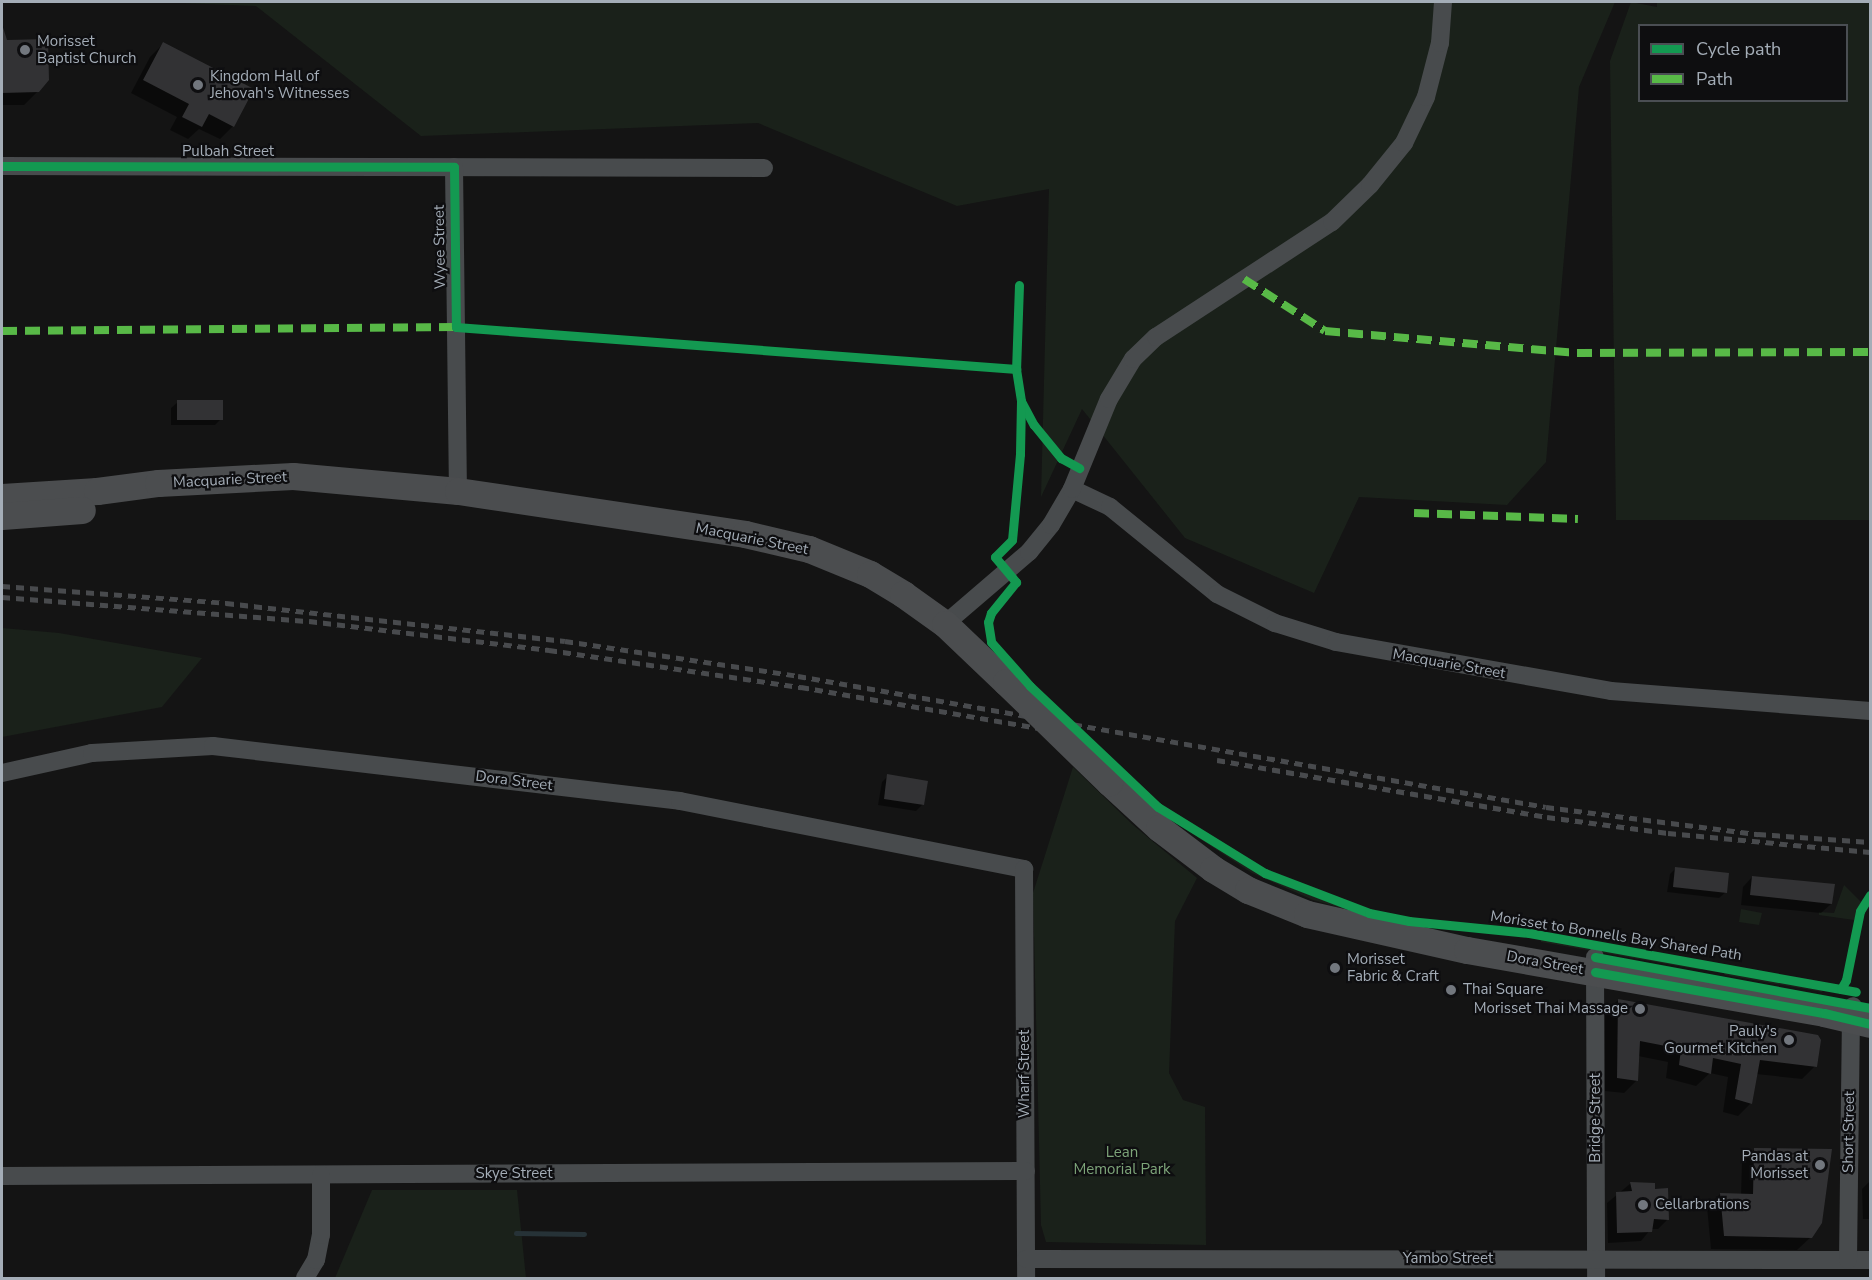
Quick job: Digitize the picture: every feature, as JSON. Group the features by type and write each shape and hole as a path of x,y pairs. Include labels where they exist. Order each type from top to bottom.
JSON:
{"main road":[{"name":"Macquarie Street","path":"2,497 97,491 158,483 293,476 458,491 745,534 809,549 870,574 945,624 1159,828 1213,869"},
{"name":"Macquarie Street","path":"2,516 25,516 275,490 458,491"},
{"name":"Dora Street","path":"1213,869 1248,890 1284,906 1362,927 1467,950 1595,964 1861,1014"}],"street":[{"path":"945,624 1029,552 1051,525 1072,489 1109,399 1133,359 1156,337 1332,222 1370,185 1404,143 1426,97 1440,43 1443,2"},
{"name":"Pulbah Street","path":"2,166 764,168"},
{"name":"Wyee Street","path":"454,167 458,491"},
{"name":"Macquarie Street","path":"1072,489 1110,507 1191,574 1227,599 1275,622 1336,642 1611,691 1870,711"},
{"name":"Dora Street","path":"2,772 92,753 213,746 680,801 1024,869"},
{"name":"Wharf Street","path":"1024,869 1026,1278"},
{"name":"Bridge Street","path":"1595,964 1596,1278"},
{"name":"Short Street","path":"1848,1260 1861,1014"},
{"name":"Skye Street","path":"2,1176 1026,1171"},
{"path":"305,1278 316,1260 321,1235 321,1174"},
{"name":"Yambo Street","path":"1026,1259 1870,1260"}],"green space":[{"path":"155,2 1615,2 1579,87 1546,462 1507,505 1359,497 1314,593 1185,538 1082,409 1041,497 1049,189 957,206 758,123 421,136 256,6"},
{"path":"1631,2 1657,7 1657,2 1870,2 1870,520 1616,520 1610,61"},
{"path":"2,628 59,633 202,658 162,707 2,737"},
{"name":"Lean Memorial Park","path":"1073,767 1133,825 1197,878 1175,921 1169,1073 1183,1100 1205,1107 1206,1245 1046,1242 1041,1225 1033,893"},
{"path":"1199,835 1269,879 1355,912 1313,900 1252,873 1197,837"},
{"path":"1844,885 1861,902 1854,920 1819,915 1819,912 1834,913"},
{"path":"1741,909 1762,913 1759,925 1739,922"},
{"path":"1541,939 1703,968 1701,970 1541,942"},
{"path":"1722,971 1823,989 1822,992 1725,975"},
{"path":"372,1190 517,1190 526,1278 335,1278"}],"building":[{"name":"Morisset Baptist Church","path":"2,24 7,40 48,39 49,80 39,92 2,93"},
{"name":"Kingdom Hall of Jehovah's Witnesses","path":"163,42 254,89 234,127 209,114 202,127 182,117 189,104 143,80"},
{"path":"177,400 223,400 223,420 177,420"},
{"path":"887,774 928,781 924,805 884,799"},
{"path":"1675,867 1729,873 1727,893 1673,887"},
{"path":"1752,876 1835,884 1832,904 1750,895"},
{"path":"1618,999 1818,1035 1821,1040 1817,1067 1760,1060 1752,1104 1735,1099 1741,1064 1713,1058 1711,1074 1679,1065 1681,1049 1640,1041 1638,1081 1617,1078"},
{"path":"1754,1148 1832,1149 1822,1223 1812,1238 1724,1236 1720,1193 1753,1194"},
{"name":"Cellarbrations","path":"1630,1182 1655,1183 1655,1189 1668,1188 1669,1220 1654,1219 1652,1232 1617,1233 1616,1192 1632,1191"}],"waterway":[{"path":"516,1233 584,1234"}],"railway":[{"path":"2,586 226,603 565,641 798,676 1546,807 1758,834 1870,842"},
{"path":"2,597 309,621 549,650 801,687 1049,730"},
{"path":"1217,760 1547,817 1668,833 1870,852"}],"marked path":[{"path":"1244,279 1325,331 1577,353 1870,352"},
{"path":"2,331 456,327"},
{"path":"1414,513 1578,519"}],"cycle path":[{"path":"2,166 454,167 456,327 1016,369"},
{"path":"1019,285 1016,369 1021,401 1034,425 1061,458 1079,468"},
{"name":"Morisset to Bonnells Bay Shared Path","path":"1021,401 1020,454 1012,540 995,557 1016,582 991,613 988,622 991,642 1030,686 1158,807 1265,873 1369,913 1409,921 1529,933 1856,992"},
{"path":"1841,989 1846,980 1860,911 1870,895"},
{"path":"1595,957 1870,1008"},
{"path":"1595,972 1824,1013 1870,1024"}],"place":[{"name":"Morisset Baptist Church","path":"25,50"},
{"name":"Kingdom Hall of Jehovah's Witnesses","path":"198,85"},
{"name":"Morisset Fabric & Craft","path":"1335,968"},
{"name":"Thai Square","path":"1451,990"},
{"name":"Morisset Thai Massage","path":"1640,1009"},
{"name":"Pauly's Gourmet Kitchen","path":"1789,1040"},
{"name":"Pandas at Morisset","path":"1820,1165"},
{"name":"Cellarbrations","path":"1643,1205"}]}
